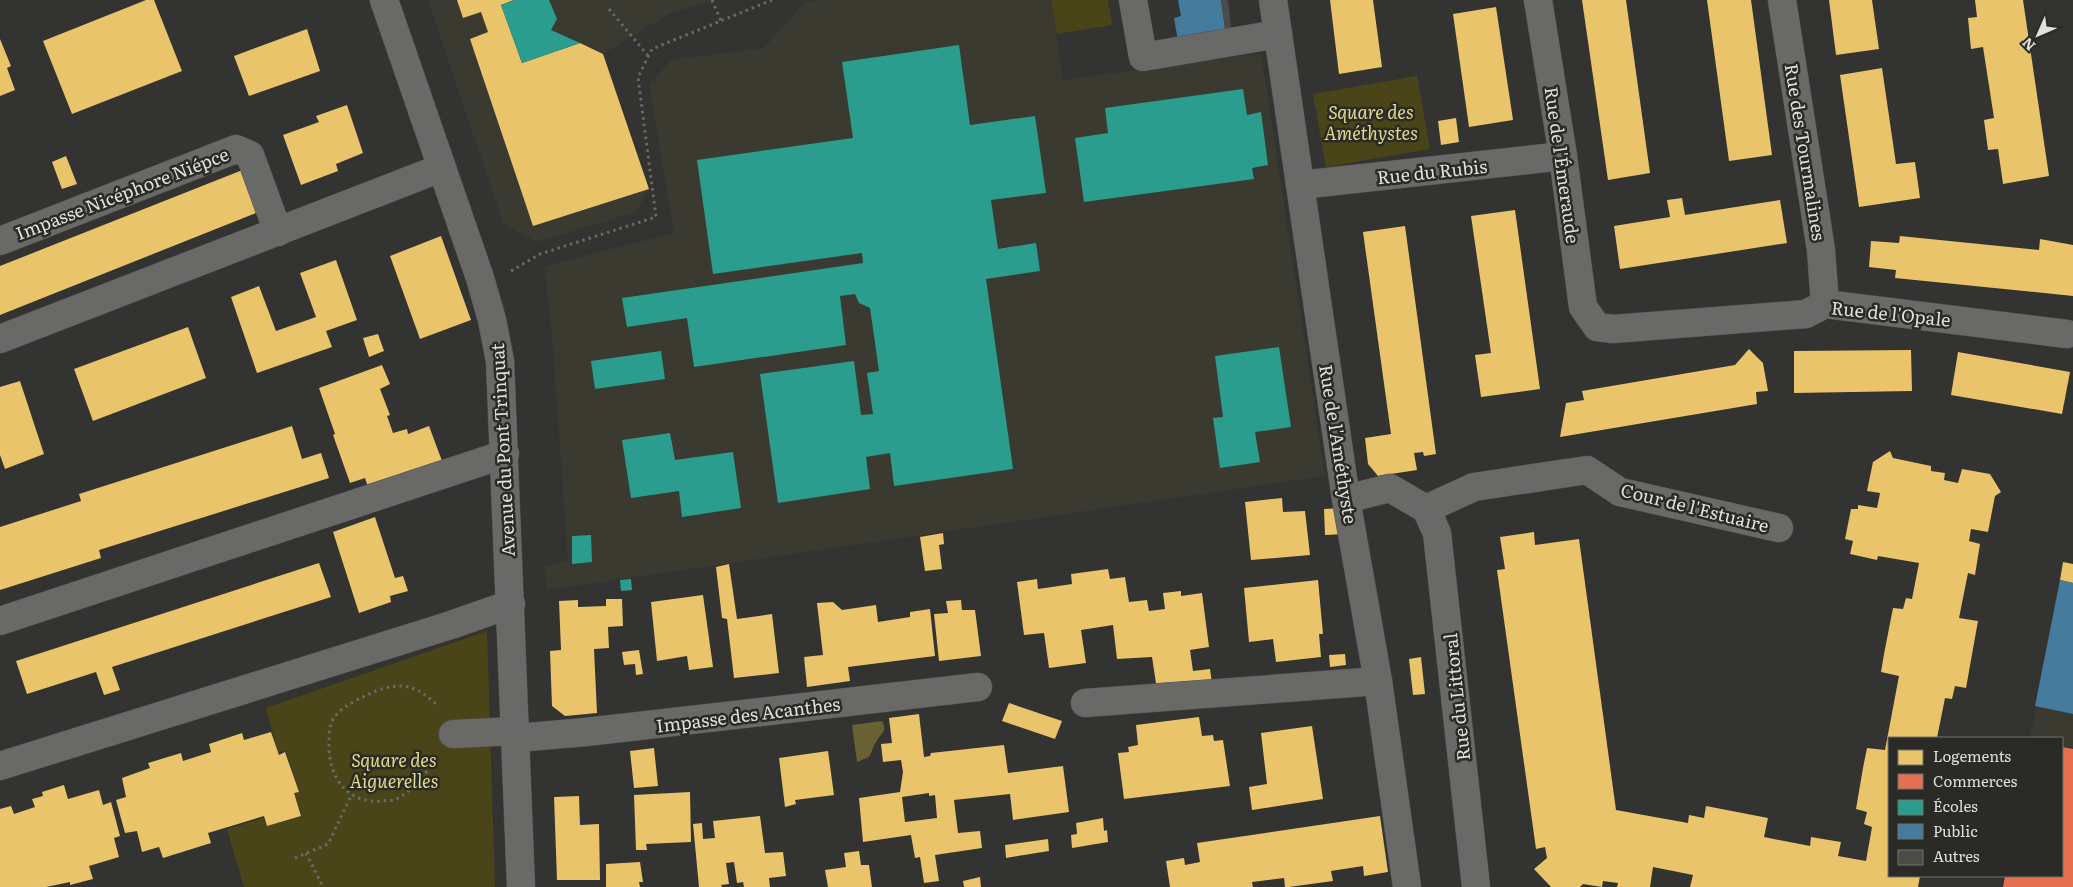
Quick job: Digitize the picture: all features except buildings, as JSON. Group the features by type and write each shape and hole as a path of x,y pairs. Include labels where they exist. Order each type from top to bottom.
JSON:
{"street":[{"name":"Avenue du Pont Trinquat","path":"384,0 483,288 492,320 500,361 522,887"},
{"path":"1133,0 1143,57 1278,34"},
{"name":"Rue de l'Améthyste","path":"1273,0 1346,498 1378,681 1402,886"},
{"name":"Rue de l'Émeraude","path":"1538,0 1563,156 1583,307 1597,327"},
{"name":"Rue des Tourmalines","path":"1782,0 1821,250 1825,304"},
{"name":"Impasse Nicéphore Niépce","path":"0,241 236,149 250,155 278,232"},
{"name":"Rue du Rubis","path":"1300,185 1563,156"},
{"path":"0,338 441,168"},
{"name":"Rue de l'Opale","path":"1597,327 1613,329 1806,314 1825,304 2068,334"},
{"path":"0,621 504,454"},
{"name":"Cour de l'Estuaire","path":"1426,509 1474,486 1587,470 1620,492 1779,528"},
{"path":"1346,498 1390,488 1426,509"},
{"name":"Rue du Littoral","path":"1426,509 1437,533 1476,887"},
{"path":"0,766 451,625 511,604"},
{"path":"1086,703 1378,681"},
{"name":"Impasse des Acanthes","path":"454,734 586,732 978,687"}],"path":[{"path":"712,0 721,21"},
{"path":"483,288 540,254 656,217 638,77 652,49 772,0"},
{"path":"609,9 649,57"},
{"path":"394,685 411,687 429,697 458,726 454,734 421,781 394,800 371,802 351,796 333,772 329,751 329,728 337,713 365,696 394,685"},
{"path":"295,858 328,844 351,796"},
{"path":"306,853 323,887"}],"shaded area":[{"path":"428,0 713,0 669,14 603,54 649,189 636,212 537,242 503,223"},
{"path":"825,0 1051,0 1063,80 1261,53 1325,476 547,590 544,566 568,561 552,335 544,266 674,233 649,85 671,60 764,48 805,2"},
{"path":"2063,562 2073,564 2073,887 2004,887 2006,877 2063,877 2063,737 2030,737"},
{"path":"882,721 884,730 869,757 857,762 852,725"}],"green space":[{"path":"1051,0 1108,0 1112,25 1057,34"},
{"name":"Square des Améthystes","path":"1417,76 1430,149 1326,167 1313,94"},
{"name":"Square des Aiguerelles","path":"487,631 495,887 244,887 227,829 264,818 267,826 302,816 294,793 299,792 286,751 278,752 266,708"}]}
